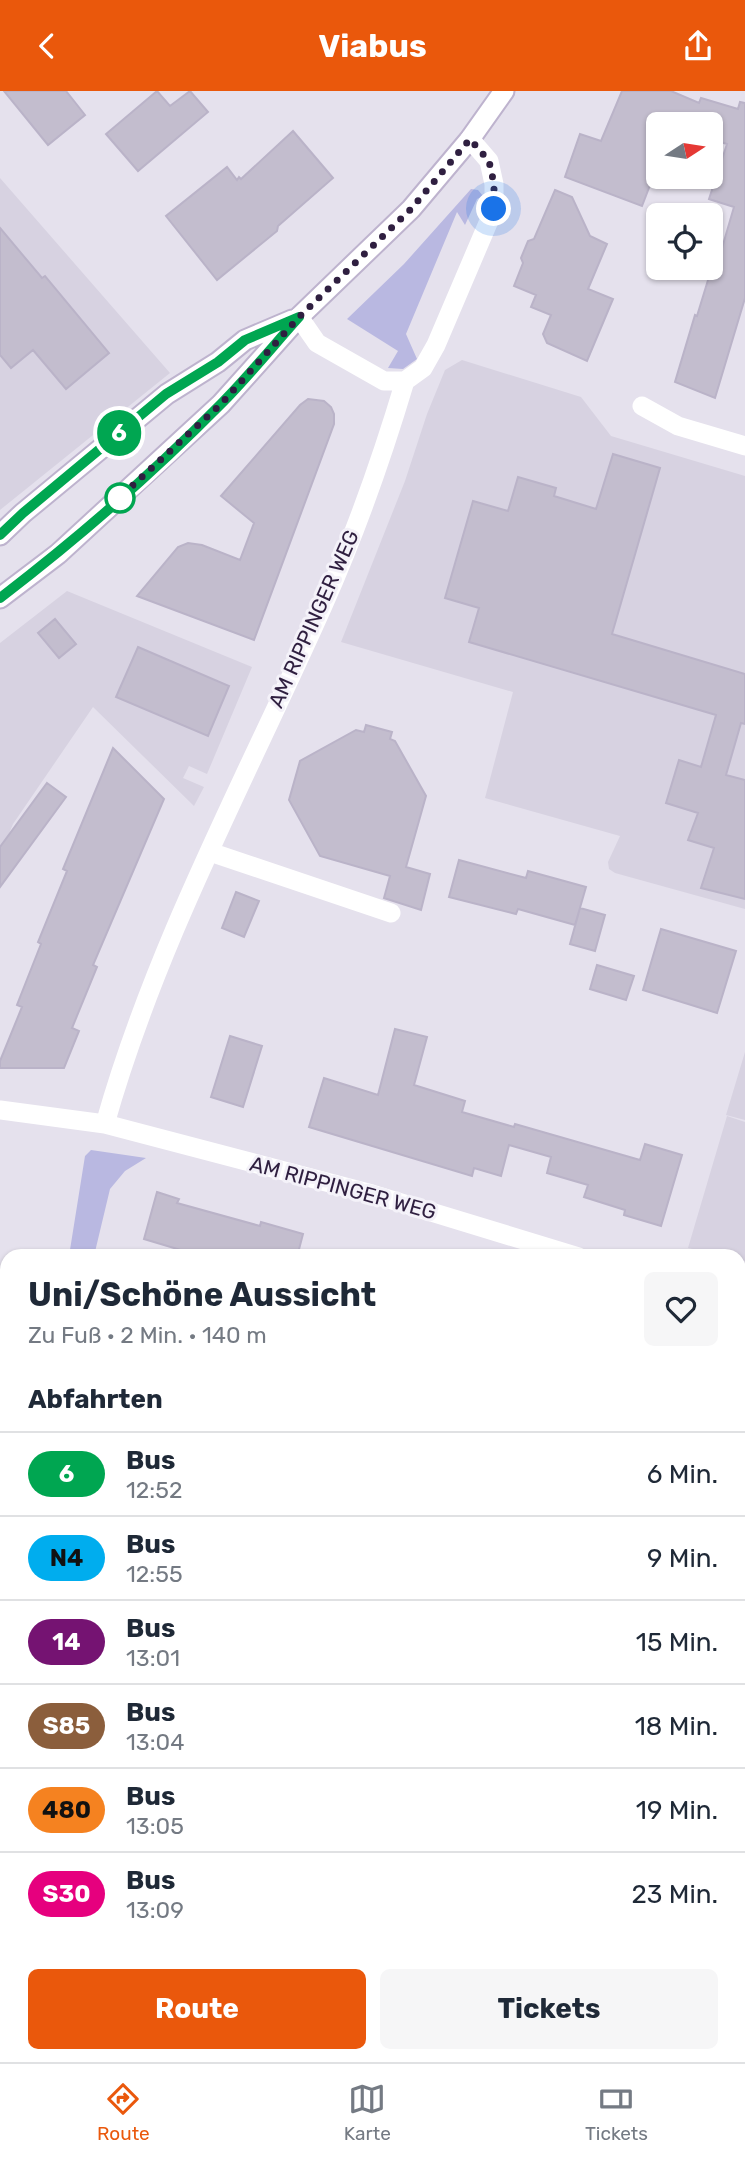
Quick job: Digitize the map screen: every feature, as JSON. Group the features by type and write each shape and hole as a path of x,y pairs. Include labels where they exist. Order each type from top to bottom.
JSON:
{"street":[{"path":"0,598 58,554 221,404 299,317 411,209 470,139 505,91"},
{"path":"299,317 317,343 384,381 405,381 423,368 436,345 494,209 494,184 489,161 470,139"},
{"path":"0,535 166,394 218,362 245,340 299,317"},
{"name":"AM RIPPINGER WEG","path":"105,1124 128,1048 184,909 324,604 378,469 405,381"},
{"path":"642,406 678,426 744,441"},
{"path":"210,852 391,913"},
{"name":"AM RIPPINGER WEG","path":"0,1110 105,1124 372,1195 552,1249"}],"shaded area":[{"path":"0,178 170,373 0,510"},
{"path":"471,189 478,190 483,196 477,199 465,225 457,212 406,334 417,359 403,369 388,368 398,351 347,319 404,264"},
{"path":"462,360 581,397 611,436 745,476 745,909 615,873 609,869 608,862 620,836 485,798 513,692 341,642 405,481 445,370"},
{"path":"67,591 252,667 207,774 189,766 183,778 204,787 194,806 93,707 0,847 0,643"},
{"path":"745,1052 745,1120 726,1115"},
{"path":"727,1116 745,1122 745,1249 688,1248"},
{"path":"91,1150 146,1158 125,1171 110,1189 96,1249 70,1249 85,1156"}],"building":[{"path":"4,91 66,91 85,115 48,145"},
{"path":"157,91 170,106 190,91 208,112 138,171 106,134"},
{"path":"622,91 671,91 699,103 701,98 738,109 740,102 745,103 745,298 715,398 675,382 708,280 723,280 723,245 734,207 709,199 712,189 723,189 723,156 727,144 723,143 723,112 646,112 646,189 648,189 642,206 565,177 580,134 601,141"},
{"path":"293,131 333,178 278,226 277,231 217,280 166,216 227,167 237,180 239,177 241,179"},
{"path":"555,190 572,197 590,236 607,244 588,289 613,299 587,361 547,343 543,334 551,315 531,307 536,295 514,286 528,241 534,239"},
{"path":"0,228 42,278 45,276 109,353 66,389 33,350 11,368 0,355"},
{"path":"308,399 324,401 331,407 334,424 254,640 137,596 178,547 188,543 202,545 240,560 254,523 221,496"},
{"path":"613,454 660,468 612,634 745,674 745,724 741,723 726,775 745,780 745,899 701,888 714,848 688,840 698,813 666,803 679,760 701,767 716,715 469,642 479,608 445,598 473,501 508,511 518,477 556,488 554,496 596,509"},
{"path":"55,619 76,644 59,658 38,633"},
{"path":"138,647 229,686 208,736 116,697"},
{"path":"366,725 392,732 390,739 395,741 426,796 406,867 430,874 421,910 384,898 390,876 320,856 289,800 300,761 356,730 364,732"},
{"path":"113,748 164,799 93,965 97,967 72,1028 79,1031 64,1068 0,1068 0,1061 22,1007 17,1005 41,944 38,942 67,871 63,869"},
{"path":"47,783 66,797 0,887 0,847"},
{"path":"459,860 526,878 528,871 586,887 575,925 518,909 516,914 449,897"},
{"path":"236,892 259,901 244,937 222,928"},
{"path":"580,908 605,915 595,951 570,944"},
{"path":"661,929 736,951 717,1013 643,990"},
{"path":"597,965 634,976 626,1000 590,989"},
{"path":"395,1029 427,1037 414,1085 465,1101 462,1112 514,1127 515,1124 640,1160 645,1144 682,1155 661,1226 624,1215 625,1210 584,1197 588,1185 547,1173 551,1157 509,1145 501,1176 474,1168 472,1176 309,1127 324,1078 378,1095"},
{"path":"230,1036 262,1046 243,1107 211,1097"},
{"path":"157,1192 179,1199 177,1203 260,1226 261,1222 303,1234 299,1249 177,1249 144,1239"}],"bus line":[{"name":"6","path":"0,535 166,394 218,362 245,340 299,317 221,404 58,554 0,598"}],"route":[{"path":"120,498 117,500 221,404 299,317 411,209 470,139 489,161 494,184 494,209"}]}
